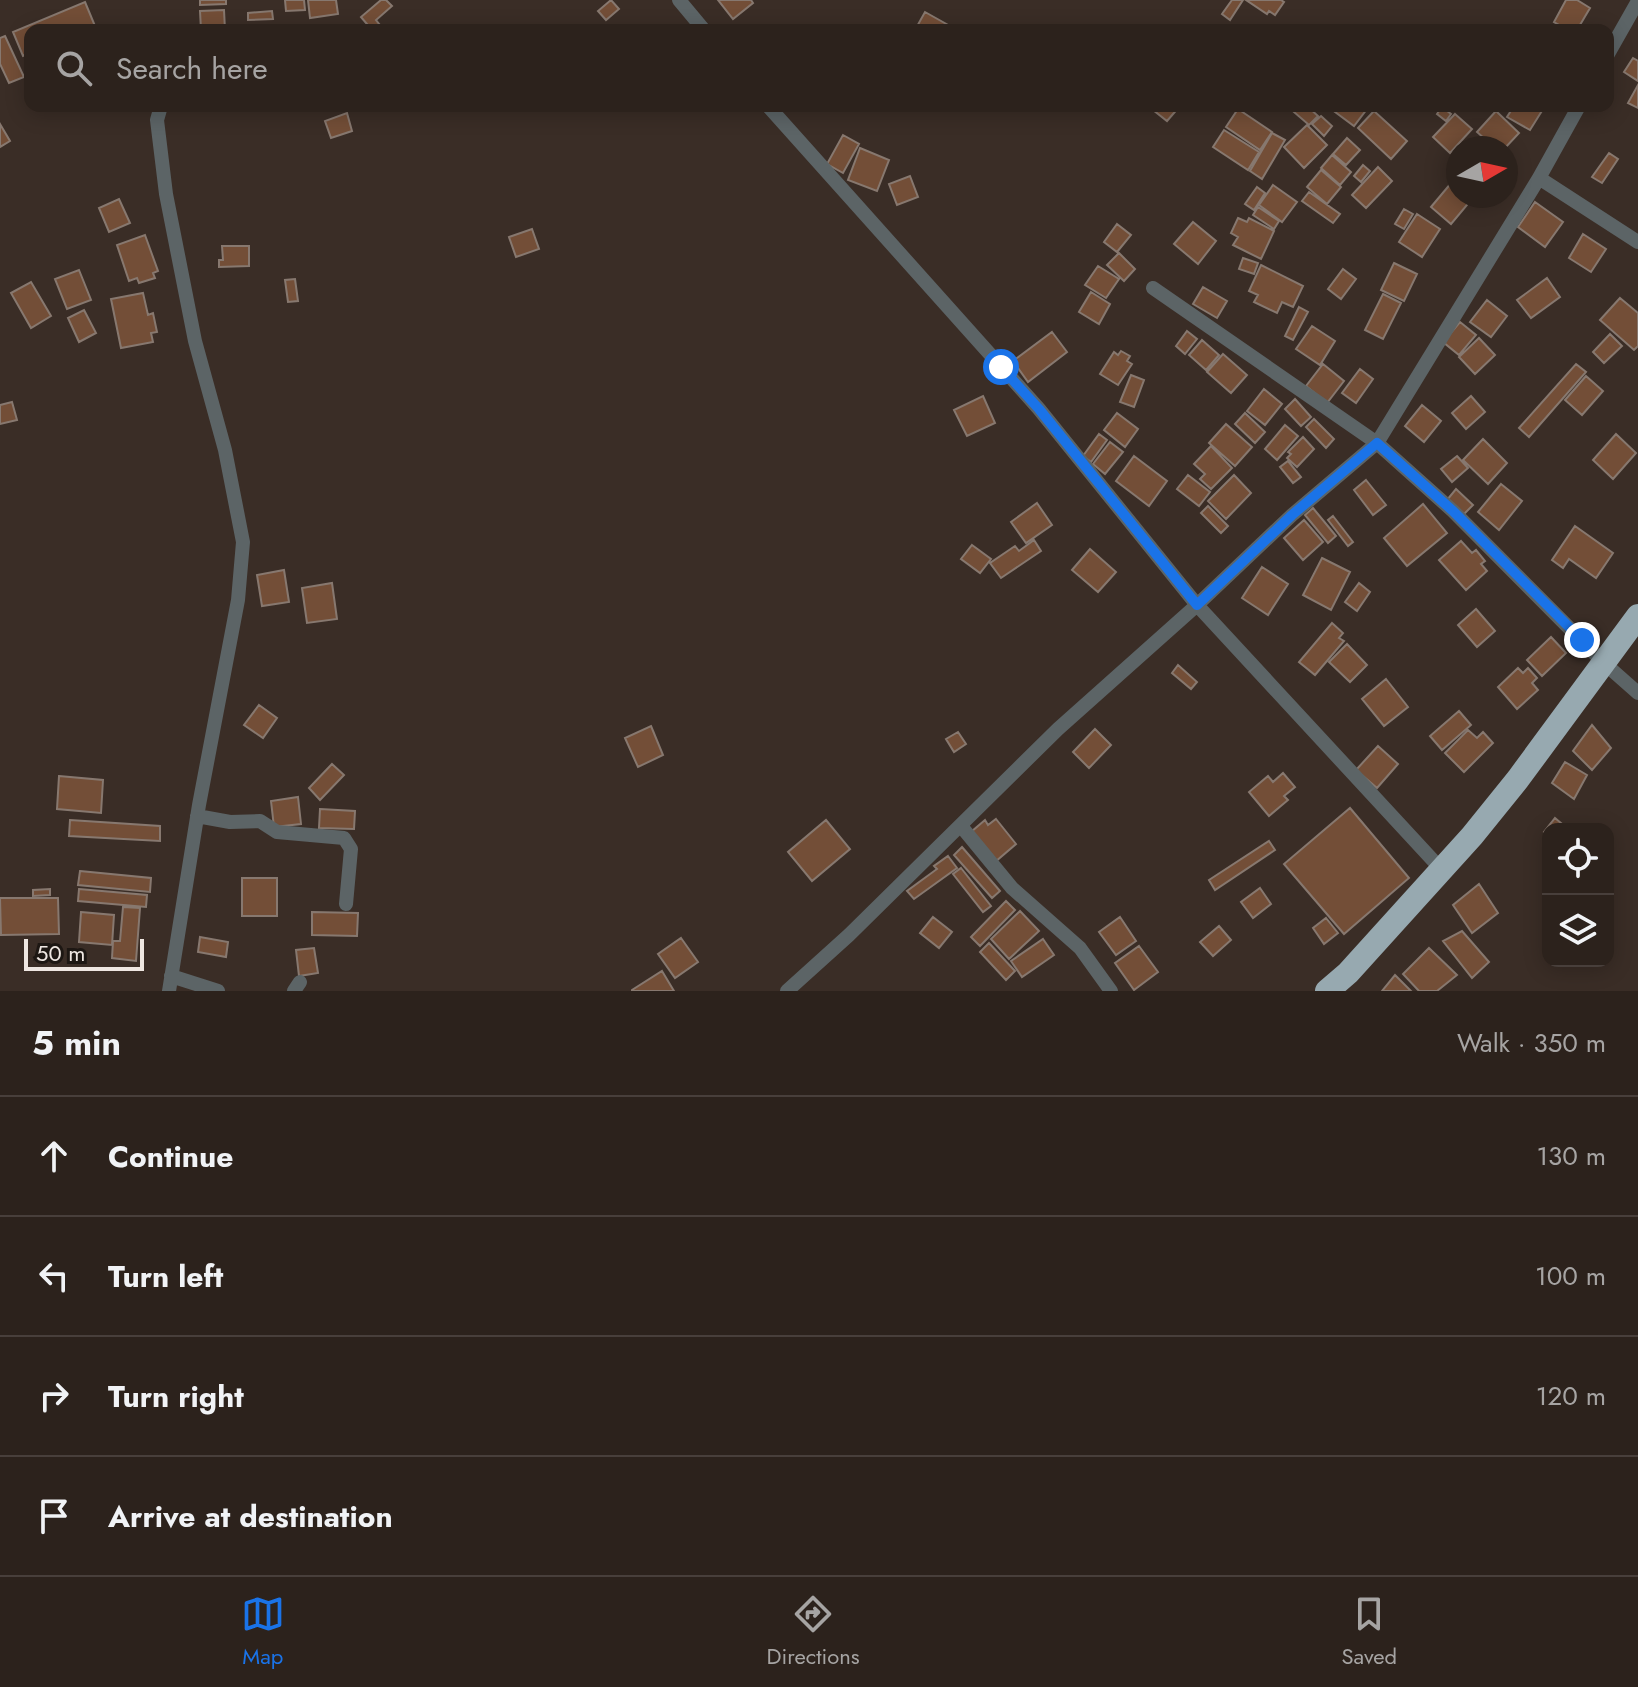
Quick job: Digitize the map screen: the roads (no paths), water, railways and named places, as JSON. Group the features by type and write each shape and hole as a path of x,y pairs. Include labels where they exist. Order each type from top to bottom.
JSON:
{"highway":[{"path":"1327,991 1351,982 1518,779 1638,616"}],"street":[{"path":"679,0 699,24"},
{"path":"1614,43 1638,1"},
{"path":"159,112 157,120 166,194 195,341 225,450 243,542 238,600 197,816 170,983 218,991"},
{"path":"773,112 1039,409 1197,605 1441,869"},
{"path":"787,991 1058,729 1292,515 1377,443 1539,178 1576,112"},
{"path":"1539,178 1638,242"},
{"path":"1153,288 1377,443 1516,572 1604,663 1638,693"},
{"path":"197,816 230,822 260,821 277,832 344,838 351,849 346,904"},
{"path":"961,826 1012,888 1080,948 1111,991"}]}
